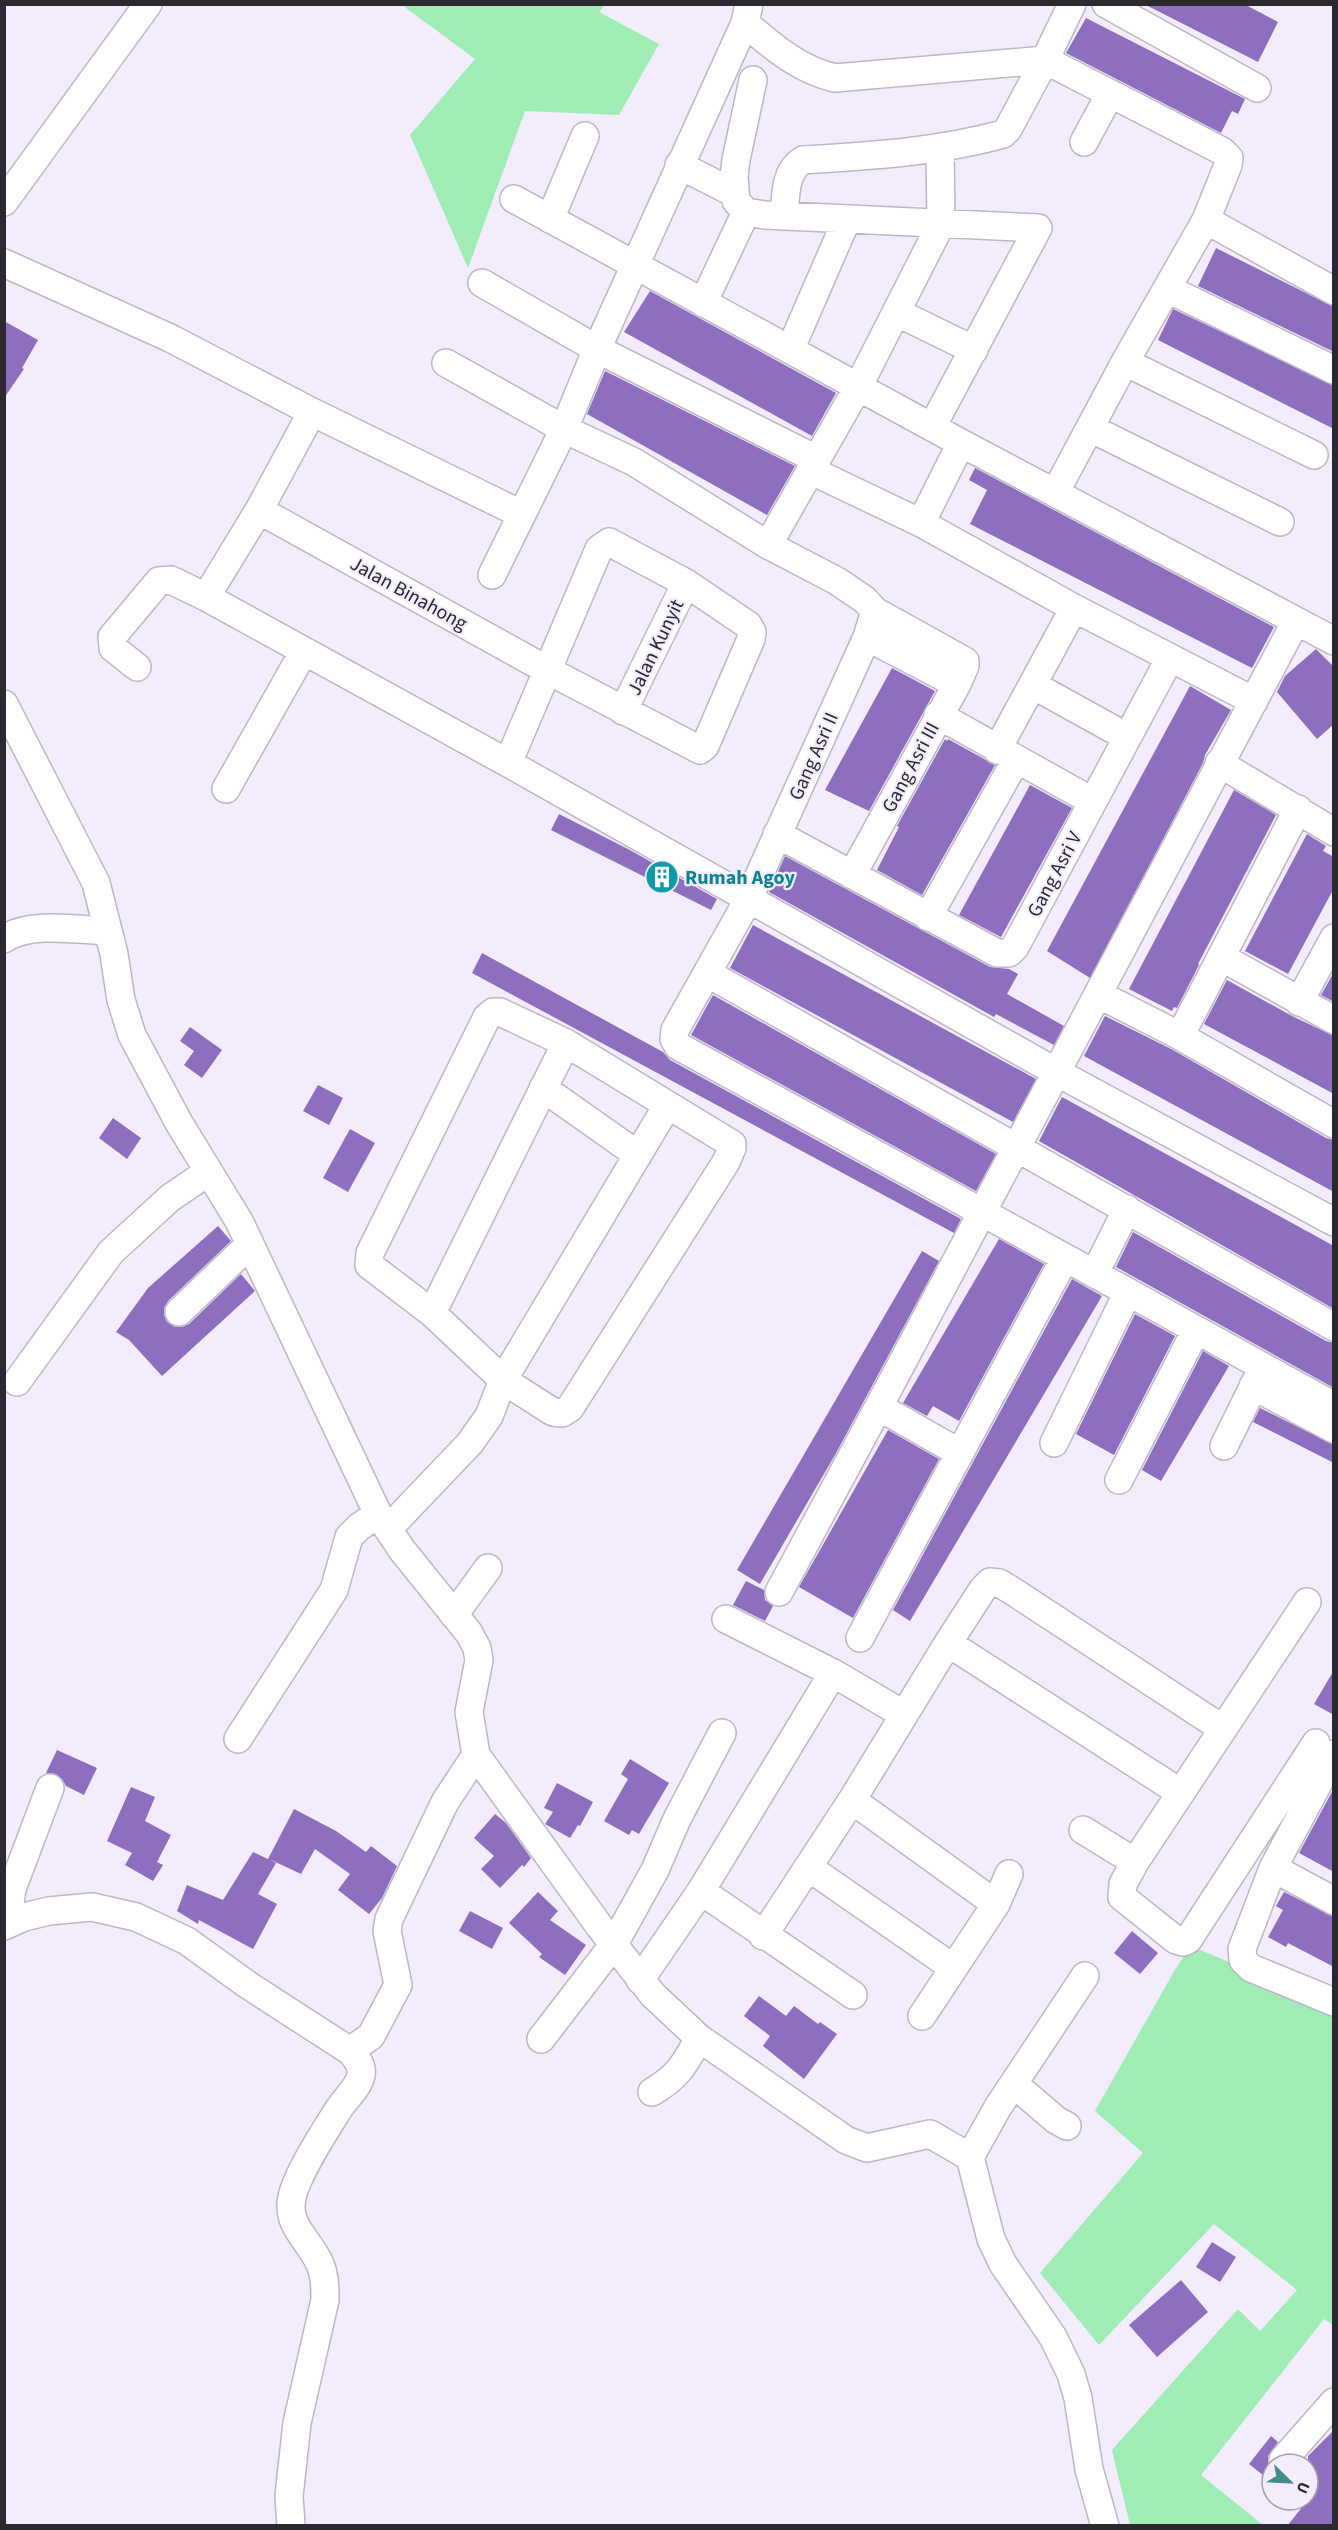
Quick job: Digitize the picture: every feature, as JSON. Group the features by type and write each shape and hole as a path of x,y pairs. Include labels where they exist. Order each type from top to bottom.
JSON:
{"street":[{"path":"4,202 148,4"},
{"path":"784,216 790,174 795,165 803,160 881,155 940,147 1003,134 1008,129 1045,60 1072,4"},
{"path":"1106,4 1257,88"},
{"path":"492,575 564,429 597,349 747,14 782,54 821,75 835,78 1045,60 1222,151 1229,158 1206,220 1125,362 1055,493"},
{"path":"703,303 740,202 736,160 753,80"},
{"path":"1084,142 1110,94"},
{"path":"550,219 585,136"},
{"path":"768,545 858,387 940,224 940,147"},
{"path":"679,165 740,202 784,216 1038,228 932,427"},
{"path":"514,199 961,443 1334,641"},
{"path":"790,350 847,219"},
{"path":"1206,220 1334,291"},
{"path":"4,263 170,338 312,412 521,514"},
{"path":"482,283 597,349 813,464 1074,608 1254,701"},
{"path":"1168,289 1334,370"},
{"path":"896,312 974,350"},
{"path":"1125,362 1314,455"},
{"path":"446,363 564,429 634,462 768,545 854,592 960,671"},
{"path":"206,597 264,512 312,412"},
{"path":"1089,428 1280,522"},
{"path":"921,523 961,443"},
{"name":"Jalan Binahong","path":"264,512 549,671 700,750 705,746 752,632 748,625 686,583"},
{"path":"508,762 549,671 599,549 609,542 686,583"},
{"path":"137,667 113,648 112,637 159,581 171,580 508,762 748,900 1334,1222"},
{"name":"Jalan Kunyit","path":"623,711 686,583"},
{"path":"777,834 928,917 1006,755 1032,685 1074,608"},
{"name":"Gang Asri II","path":"876,610 867,637 748,900 675,1030 674,1039 678,1046 981,1213"},
{"path":"779,1592 1058,1072 1219,763 1296,621"},
{"path":"867,637 960,671"},
{"path":"226,789 304,651"},
{"name":"Gang Asri V","path":"928,917 997,952 1009,953 1015,947 1170,658"},
{"name":"Gang Asri III","path":"852,874 960,671"},
{"path":"1032,685 1127,737"},
{"path":"4,704 96,883 121,1000 132,1035 156,1083 239,1221 383,1522 402,1550 469,1633 479,1654 469,1704 472,1740 476,1755 639,1980 699,2038 846,2140 867,2148 930,2134 970,2157"},
{"path":"938,715 1092,801"},
{"path":"1219,763 1334,832"},
{"path":"1180,1035 1223,958 1298,810"},
{"path":"4,939 11,934 30,928 108,931"},
{"path":"1299,1002 1334,938"},
{"path":"1223,958 1334,1020"},
{"path":"707,973 1334,1327"},
{"path":"1098,994 1180,1035 1334,1124"},
{"path":"500,1012 566,1043 667,1106 730,1141 732,1148 726,1162 567,1411 562,1413 553,1412 503,1380 432,1313 369,1264 370,1253 489,1014 500,1012"},
{"path":"432,1313 566,1043"},
{"path":"543,1088 638,1155"},
{"path":"238,1739 334,1590 349,1538 359,1527 383,1522 470,1443 489,1416 503,1380 667,1106"},
{"path":"17,1382 111,1252 170,1198 208,1172"},
{"path":"1095,1273 1127,1209"},
{"path":"981,1213 1196,1330 1334,1430"},
{"path":"179,1312 250,1244"},
{"path":"860,1638 1065,1258"},
{"path":"1054,1443 1128,1292"},
{"path":"1119,1480 1196,1330"},
{"path":"1258,1377 1334,1406"},
{"path":"1224,1446 1258,1377"},
{"path":"879,1407 960,1454"},
{"path":"454,1615 488,1568"},
{"path":"763,1936 852,1800 948,1643 990,1582 999,1583 1223,1729"},
{"path":"1307,1602 1135,1862 1123,1884 1122,1897 1176,1940 1183,1942 1188,1940 1325,1749"},
{"path":"726,1619 833,1673 903,1714"},
{"path":"948,1643 1180,1793"},
{"path":"639,1980 701,1891 833,1673"},
{"path":"541,2039 614,1944 655,1870 677,1819 722,1733"},
{"path":"1325,1749 1273,1868 1242,1949 1243,1960 1251,1968 1334,2002"},
{"path":"351,2051 371,2036 397,1990 398,1978 387,1931 389,1918 445,1802 476,1755"},
{"path":"6,1925 12,1889 50,1788"},
{"path":"852,1800 996,1904"},
{"path":"1083,1830 1135,1862"},
{"path":"808,1867 952,1967"},
{"path":"1273,1868 1334,1901"},
{"path":"922,2016 952,1967 996,1904 1009,1874"},
{"path":"701,1891 763,1936 853,1995"},
{"path":"6,1925 24,1917 49,1911 92,1907 115,1910 136,1917 187,1941 248,1985 351,2051 360,2064 361,2076 305,2167 294,2191 291,2208 291,2217 298,2233 320,2264 325,2280 325,2300 297,2423 289,2496 291,2526"},
{"path":"1085,1976 998,2107 970,2157 991,2239 1004,2264 1053,2337 1071,2373 1078,2398 1089,2469 1105,2526"},
{"path":"652,2092 670,2082 680,2071 699,2038"},
{"path":"1014,2084 1056,2120 1067,2126"},
{"path":"1290,2452 1334,2402"}],"green space":[{"path":"402,5 605,5 599,12 659,44 619,115 525,111 468,268 410,135 475,59"},
{"path":"1191,1946 1333,2006 1333,2325 1324,2319 1201,2475 1263,2525 1130,2525 1112,2450 1238,2309 1260,2331 1297,2290 1214,2224 1099,2345 1040,2273 1143,2153 1095,2111 1176,1968"}],"building":[{"path":"1144,4 1244,4 1278,22 1258,62"},
{"path":"1086,18 1245,99 1238,114 1232,111 1221,133 1066,53"},
{"path":"1216,248 1334,307 1334,352 1198,286"},
{"path":"650,291 836,393 812,436 624,332"},
{"path":"1173,309 1334,385 1334,429 1158,340"},
{"path":"4,321 38,340 22,368 24,369 4,398"},
{"path":"605,371 795,466 767,515 587,414"},
{"path":"975,468 1274,627 1252,668 970,524 987,490 969,480"},
{"path":"1316,649 1334,667 1334,724 1317,739 1277,692 1285,676"},
{"path":"892,668 935,691 869,811 825,790"},
{"path":"1190,686 1231,710 1205,755 1203,763 1090,978 1047,951"},
{"path":"945,739 995,765 922,895 877,870 899,827 897,826"},
{"path":"1030,785 1072,808 1001,937 959,915"},
{"path":"1234,790 1276,815 1177,1008 1174,1007 1172,1011 1129,989"},
{"path":"559,814 628,849 717,899 711,910 551,830"},
{"path":"1307,834 1326,846 1323,851 1334,857 1334,888 1288,974 1245,951"},
{"path":"785,856 990,967 1009,969 1018,974 1007,994 1064,1026 1054,1045 996,1014 994,1017 769,892"},
{"path":"753,925 1036,1079 1013,1122 730,968"},
{"path":"482,953 663,1052 670,1060 961,1219 954,1233 472,973"},
{"path":"1334,972 1334,1002 1321,995"},
{"path":"1227,980 1334,1036 1334,1094 1204,1024"},
{"path":"713,995 996,1154 976,1191 691,1035"},
{"path":"1105,1016 1173,1050 1326,1138 1334,1140 1334,1192 1084,1056"},
{"path":"190,1027 222,1050 202,1078 184,1065 194,1051 180,1041"},
{"path":"318,1085 343,1098 329,1125 303,1111"},
{"path":"1062,1097 1334,1246 1334,1309 1039,1141"},
{"path":"113,1118 141,1138 127,1159 99,1138"},
{"path":"350,1129 375,1143 348,1192 323,1178"},
{"path":"218,1226 231,1241 168,1301 164,1308 167,1322 175,1327 189,1324 241,1274 255,1291 162,1376 129,1340 116,1332 148,1288"},
{"path":"1133,1232 1326,1341 1334,1343 1334,1388 1116,1267"},
{"path":"999,1239 1044,1264 959,1421 933,1406 927,1416 903,1403"},
{"path":"922,1251 939,1261 835,1455 760,1584 737,1570"},
{"path":"1072,1279 1102,1296 910,1621 893,1610"},
{"path":"1135,1314 1175,1336 1114,1455 1076,1434"},
{"path":"1203,1351 1229,1366 1161,1481 1142,1470"},
{"path":"1260,1408 1334,1445 1334,1463 1253,1422"},
{"path":"888,1430 939,1459 853,1618 799,1587"},
{"path":"746,1581 764,1590 765,1600 773,1606 765,1621 733,1605"},
{"path":"1334,1670 1334,1715 1314,1704"},
{"path":"57,1750 97,1768 84,1795 66,1786 56,1774 46,1773"},
{"path":"630,1759 669,1783 639,1834 632,1830 629,1835 604,1821 628,1779 621,1774"},
{"path":"557,1783 593,1802 580,1826 578,1825 570,1838 545,1824 553,1812 544,1808"},
{"path":"131,1787 155,1797 145,1821 171,1835 157,1862 163,1865 153,1881 125,1865 132,1853 107,1841"},
{"path":"1334,1788 1334,1872 1299,1853"},
{"path":"294,1809 336,1831 366,1852 371,1846 397,1866 382,1898 369,1914 338,1890 350,1874 315,1849 301,1874 269,1859 276,1863 258,1894 277,1904 253,1949 199,1920 198,1924 177,1911 187,1885 223,1900 253,1852 268,1859"},
{"path":"495,1814 506,1823 531,1858 500,1888 481,1869 494,1856 474,1838"},
{"path":"538,1892 558,1911 550,1920 586,1945 565,1975 539,1957 542,1954 509,1923"},
{"path":"1284,1892 1334,1917 1334,1967 1288,1943 1286,1947 1268,1937 1283,1910 1276,1906"},
{"path":"470,1911 503,1928 492,1949 459,1931"},
{"path":"1132,1931 1158,1953 1140,1974 1114,1953"},
{"path":"759,1996 786,2016 794,2006 818,2024 820,2022 837,2034 804,2079 763,2046 770,2036 744,2016"},
{"path":"1212,2242 1236,2257 1220,2282 1196,2267"},
{"path":"1181,2280 1208,2312 1157,2357 1129,2325"},
{"path":"1334,2430 1334,2526 1287,2526 1298,2512 1320,2512 1320,2452 1312,2452"},
{"path":"1271,2436 1278,2442 1271,2452 1260,2452 1260,2473 1249,2464"}],"place":[{"name":"Rumah Agoy","path":"662,877"}]}
